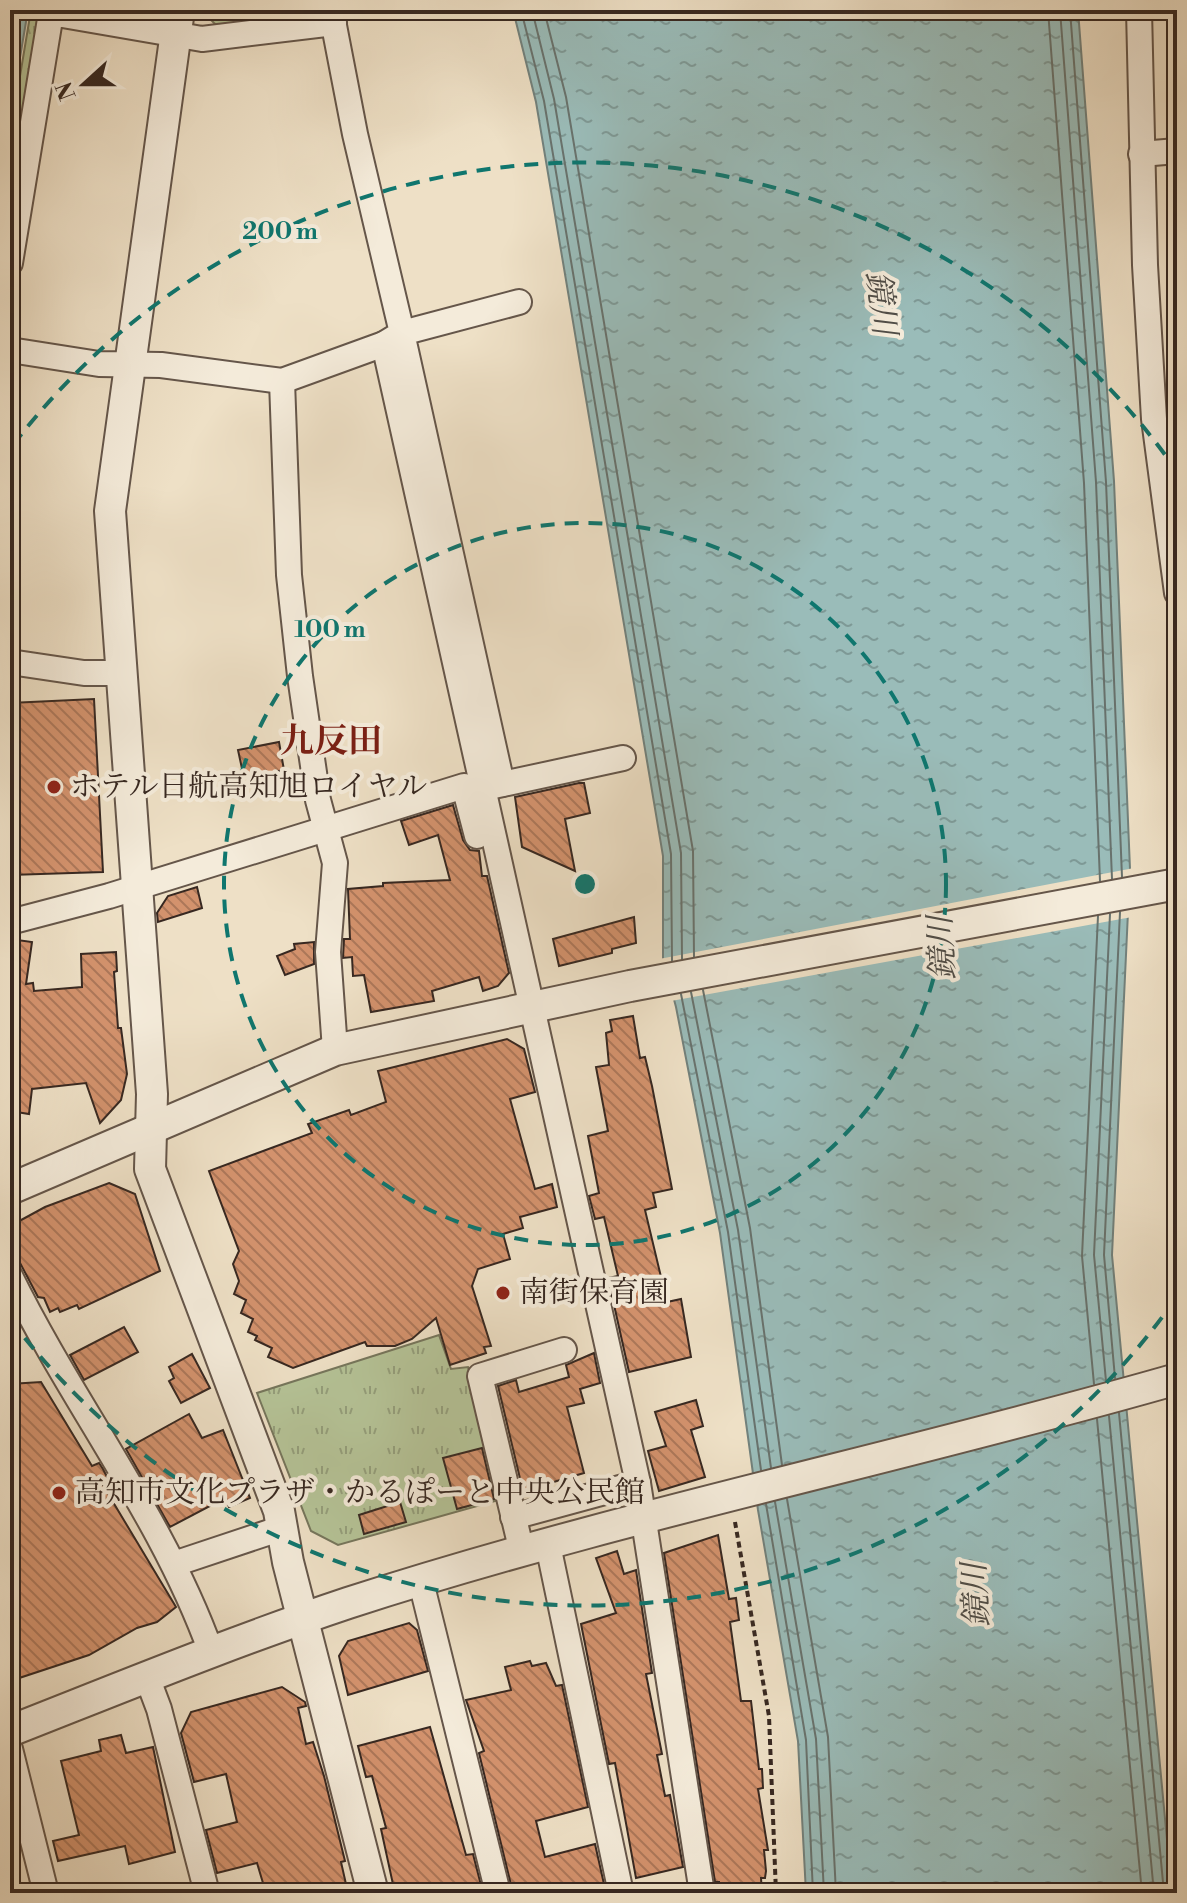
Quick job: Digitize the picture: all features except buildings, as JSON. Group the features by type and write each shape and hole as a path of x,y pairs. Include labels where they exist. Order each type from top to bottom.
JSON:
{"street":[{"path":"1139,10 1141,154 1166,419 1177,593"},
{"path":"10,263 51,13 178,23 202,39 332,16 393,339 493,786 496,845 636,1474 702,1893"},
{"path":"178,23 110,511 152,1094 150,1169 279,1511 373,1893"},
{"path":"1141,154 1177,151"},
{"path":"10,350 99,364 129,364 282,381 393,339 519,302"},
{"path":"282,381 289,575 311,753 335,863 328,952 335,1050"},
{"path":"10,662 84,673 121,673"},
{"path":"493,786 623,758"},
{"path":"10,922 137,887 464,786 479,842 496,845"},
{"path":"10,1189 335,1050 630,986 1169,885"},
{"path":"10,1276 39,1335 174,1564 211,1652"},
{"path":"564,1350 480,1376 513,1517 535,1549 621,1893"},
{"path":"10,1731 211,1652 421,1582 645,1520 732,1509 1170,1381"},
{"path":"513,1517 636,1474"},
{"path":"174,1564 282,1528"},
{"path":"421,1582 498,1893"},
{"path":"147,1677 159,1709 207,1893"},
{"path":"10,1749 46,1893"}],"path":[{"path":"732,1509 769,1716 776,1893"}],"green space":[{"path":"31,10 42,10 10,209 10,136"},
{"path":"201,10 306,10 302,16 218,27"},
{"path":"439,1335 451,1369 468,1367 502,1499 338,1545 311,1531 257,1393"}],"water":[{"path":"10,10 28,10 10,117"},
{"name":"鏡川","path":"513,10 1078,10 1114,481 1130,869 1112,1255 1172,1893 806,1893 798,1741 758,1510 720,1233 676,1007 663,958 663,856 536,102"}],"pier":[{"path":"1134,868 1132,917 671,1001 659,959"}],"place":[{"name":"ホテル日航高知旭ロイヤル","path":"54,787"},
{"name":"南街保育園","path":"503,1293"},
{"name":"高知市文化プラザ・かるぽーと中央公民館","path":"59,1493"}],"district":[{"name":"九反田","path":"331,742"}]}
